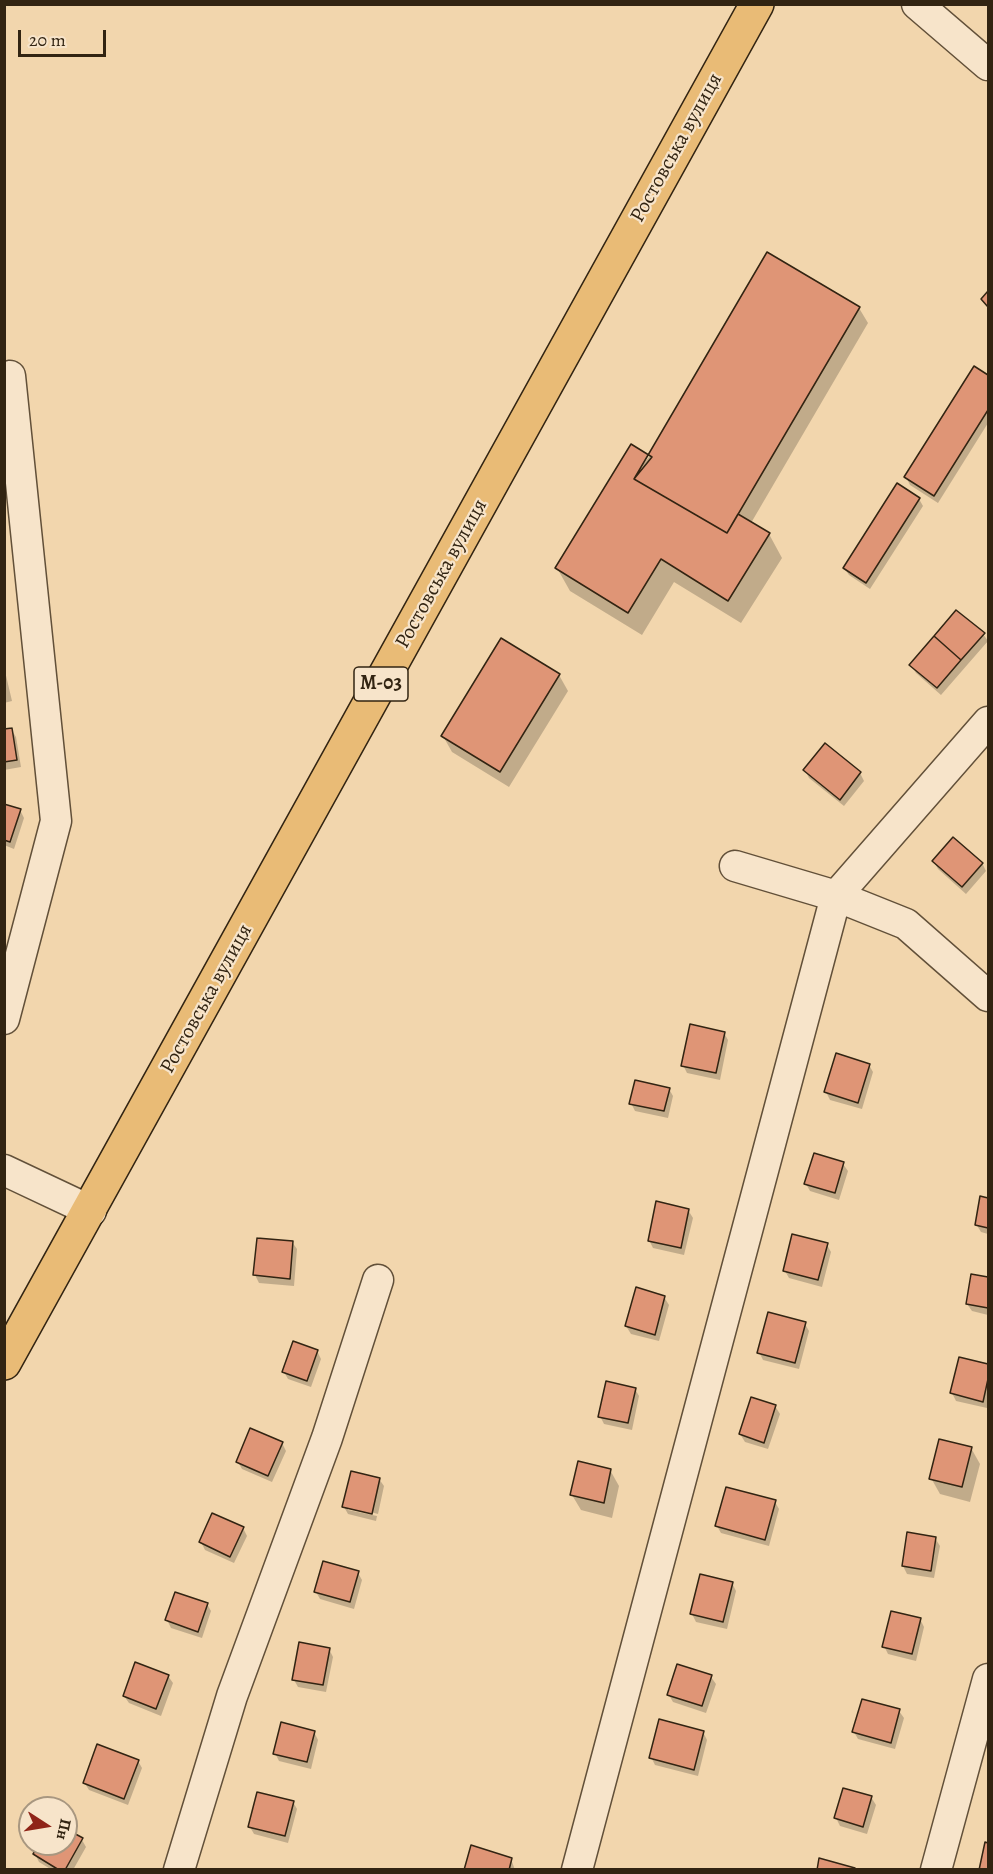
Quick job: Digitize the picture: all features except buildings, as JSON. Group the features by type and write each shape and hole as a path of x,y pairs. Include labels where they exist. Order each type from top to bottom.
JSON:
{"highway":[{"name":"Ростовська вулиця","path":"4,1363 91,1211 757,4"}],"street":[{"path":"917,4 988,65"},
{"path":"4,1019 56,821 10,376"},
{"path":"578,1869 836,896 988,722"},
{"path":"735,866 836,896 906,924 988,996"},
{"path":"4,1170 91,1211"},
{"path":"179,1869 232,1696 327,1438 378,1280"},
{"path":"936,1869 988,1679"}]}
